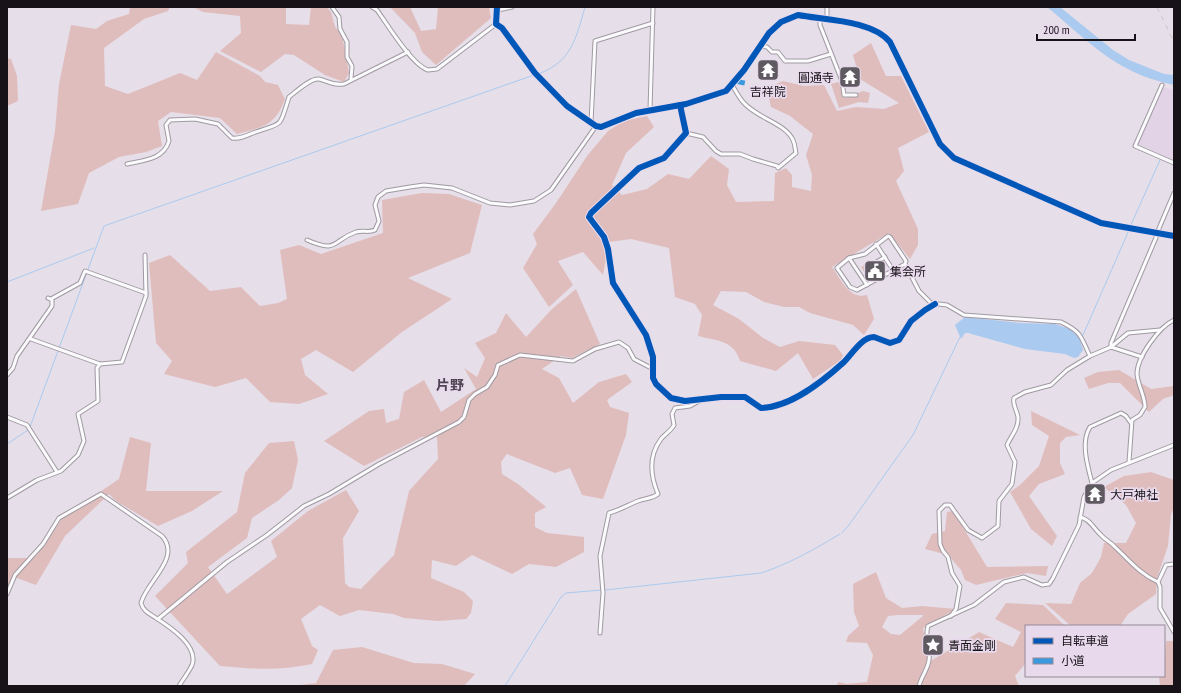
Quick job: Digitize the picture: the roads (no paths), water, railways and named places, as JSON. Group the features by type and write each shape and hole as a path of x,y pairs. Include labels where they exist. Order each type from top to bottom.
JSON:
{"street":[{"path":"332,7 339,16 340,29 346,42 347,57 352,69 352,79"},
{"path":"372,7 377,10 408,52 423,68 434,70 496,24 498,8 512,7"},
{"path":"650,110 653,7"},
{"path":"827,7 827,20"},
{"path":"496,24 502,28 534,73 567,106 596,126 606,126 630,115 680,105 726,91 774,27 790,18 798,15 820,20 855,24 878,32 888,39 940,144 954,158 1101,223 1174,236"},
{"path":"820,20 820,25 842,81 844,95 856,95"},
{"path":"591,123 595,41 653,23"},
{"path":"761,46 767,47 772,52 778,52 785,61 808,61 831,54"},
{"path":"127,164 158,156 163,153 169,142 166,126 170,120 176,118 186,120 195,119 218,124 232,138 242,138 277,126 285,114 289,97 312,81 317,79 338,85 408,52"},
{"path":"686,133 703,137 716,151 721,154 740,154 777,166 778,168 796,153 793,140 789,135 773,121 761,116 744,104 732,85"},
{"path":"1162,85 1135,146 1174,163"},
{"path":"680,105 686,133"},
{"path":"307,240 321,246 329,246 358,231 371,232 375,230 379,221 375,205 378,198 386,191 424,185 452,188 490,203 510,205 534,201 551,190 596,126"},
{"path":"686,133 664,158 639,168 615,189 591,213 590,218 604,237 608,249 612,283 646,335 653,356 653,378 656,384 671,398 685,401 698,401 720,397 745,397 761,408 786,402 828,375 870,337 890,343 899,340 911,321 935,304"},
{"path":"1111,347 1110,342 1174,193"},
{"path":"905,264 857,290 850,287 837,268 849,258 865,254 888,236 906,261 905,264 919,291 925,298 935,304 947,305 964,315 1026,321 1058,322 1072,328 1081,335 1090,356"},
{"path":"876,244 893,270"},
{"path":"31,339 100,364 122,362 146,293 144,255"},
{"path":"875,263 885,257"},
{"path":"849,258 867,285"},
{"path":"7,376 13,368 17,356 31,339 52,306 50,299 80,283 85,271 146,293"},
{"path":"1129,462 1131,423 1133,418 1140,415 1145,407 1137,373 1142,357 1160,330 1166,324 1174,320"},
{"path":"951,616 956,609 960,586 952,573 948,557 940,544 939,511 950,505 968,530 982,538 994,530 999,524 999,501 1012,487 1013,479 1014,457 1007,445 1017,425 1018,417 1013,400 1025,392 1051,386 1067,370 1090,356 1111,347 1128,333 1160,330"},
{"path":"158,619 227,562 267,535 304,506 329,494 414,444 438,434 459,422 464,417 469,400 486,387 495,375 498,365 508,359 520,355 573,361 595,349 618,342 628,348 634,359 653,369"},
{"path":"1111,347 1142,357"},
{"path":"7,498 37,480 57,472 76,458 82,448 83,437 78,414 98,401 97,368 100,364"},
{"path":"600,633 603,593 600,556 608,513 622,510 639,500 654,498 658,494 652,475 653,455 656,446 674,425 672,414 675,408 690,406 698,401"},
{"path":"1092,483 1086,447 1086,436 1090,427 1121,413 1126,416 1131,423"},
{"path":"7,417 26,424 57,472"},
{"path":"919,686 922,675 929,662 926,635 928,626 974,605 1004,582 1024,577 1042,585 1048,584 1054,578 1079,525 1084,496 1092,483 1111,470 1174,445"},
{"path":"7,594 15,575 42,544 58,518 101,494 162,536 167,543 168,557 147,588 141,603 145,610 187,643 193,651 192,666 179,686"},
{"path":"1080,517 1088,520 1101,535 1117,548 1128,562 1148,577 1158,582"},
{"path":"1174,564 1166,565 1158,582 1160,588 1160,608 1174,632"}],"water":[{"path":"1047,7 1060,7 1113,50 1129,60 1164,74 1174,75 1174,85 1144,77 1117,63 1096,48"},
{"path":"965,317 1020,323 1055,324 1070,329 1079,336 1083,350 1078,357 1074,358 1065,354 1025,349 968,333 965,333 961,339 955,325"}],"waterway":[{"path":"538,74 558,63 571,48 579,29 585,7"},
{"path":"30,427 104,226 534,75"},
{"path":"1130,227 1160,160"},
{"path":"1083,335 1129,230"},
{"path":"7,282 94,248"},
{"path":"842,533 913,435 960,337"},
{"path":"7,444 28,430"},
{"path":"605,590 761,573 792,561 840,534"},
{"path":"505,686 561,597 566,593 602,590"}],"railway":[{"path":"1157,7 1174,42"}],"place":[{"name":"吉祥院","path":"768,70"},
{"name":"圓通寺","path":"850,77"},
{"name":"集会所","path":"875,271"},
{"name":"大戸神社","path":"1095,494"},
{"name":"青面金剛","path":"933,645"}],"district":[{"name":"片野","path":"450,385"}]}
